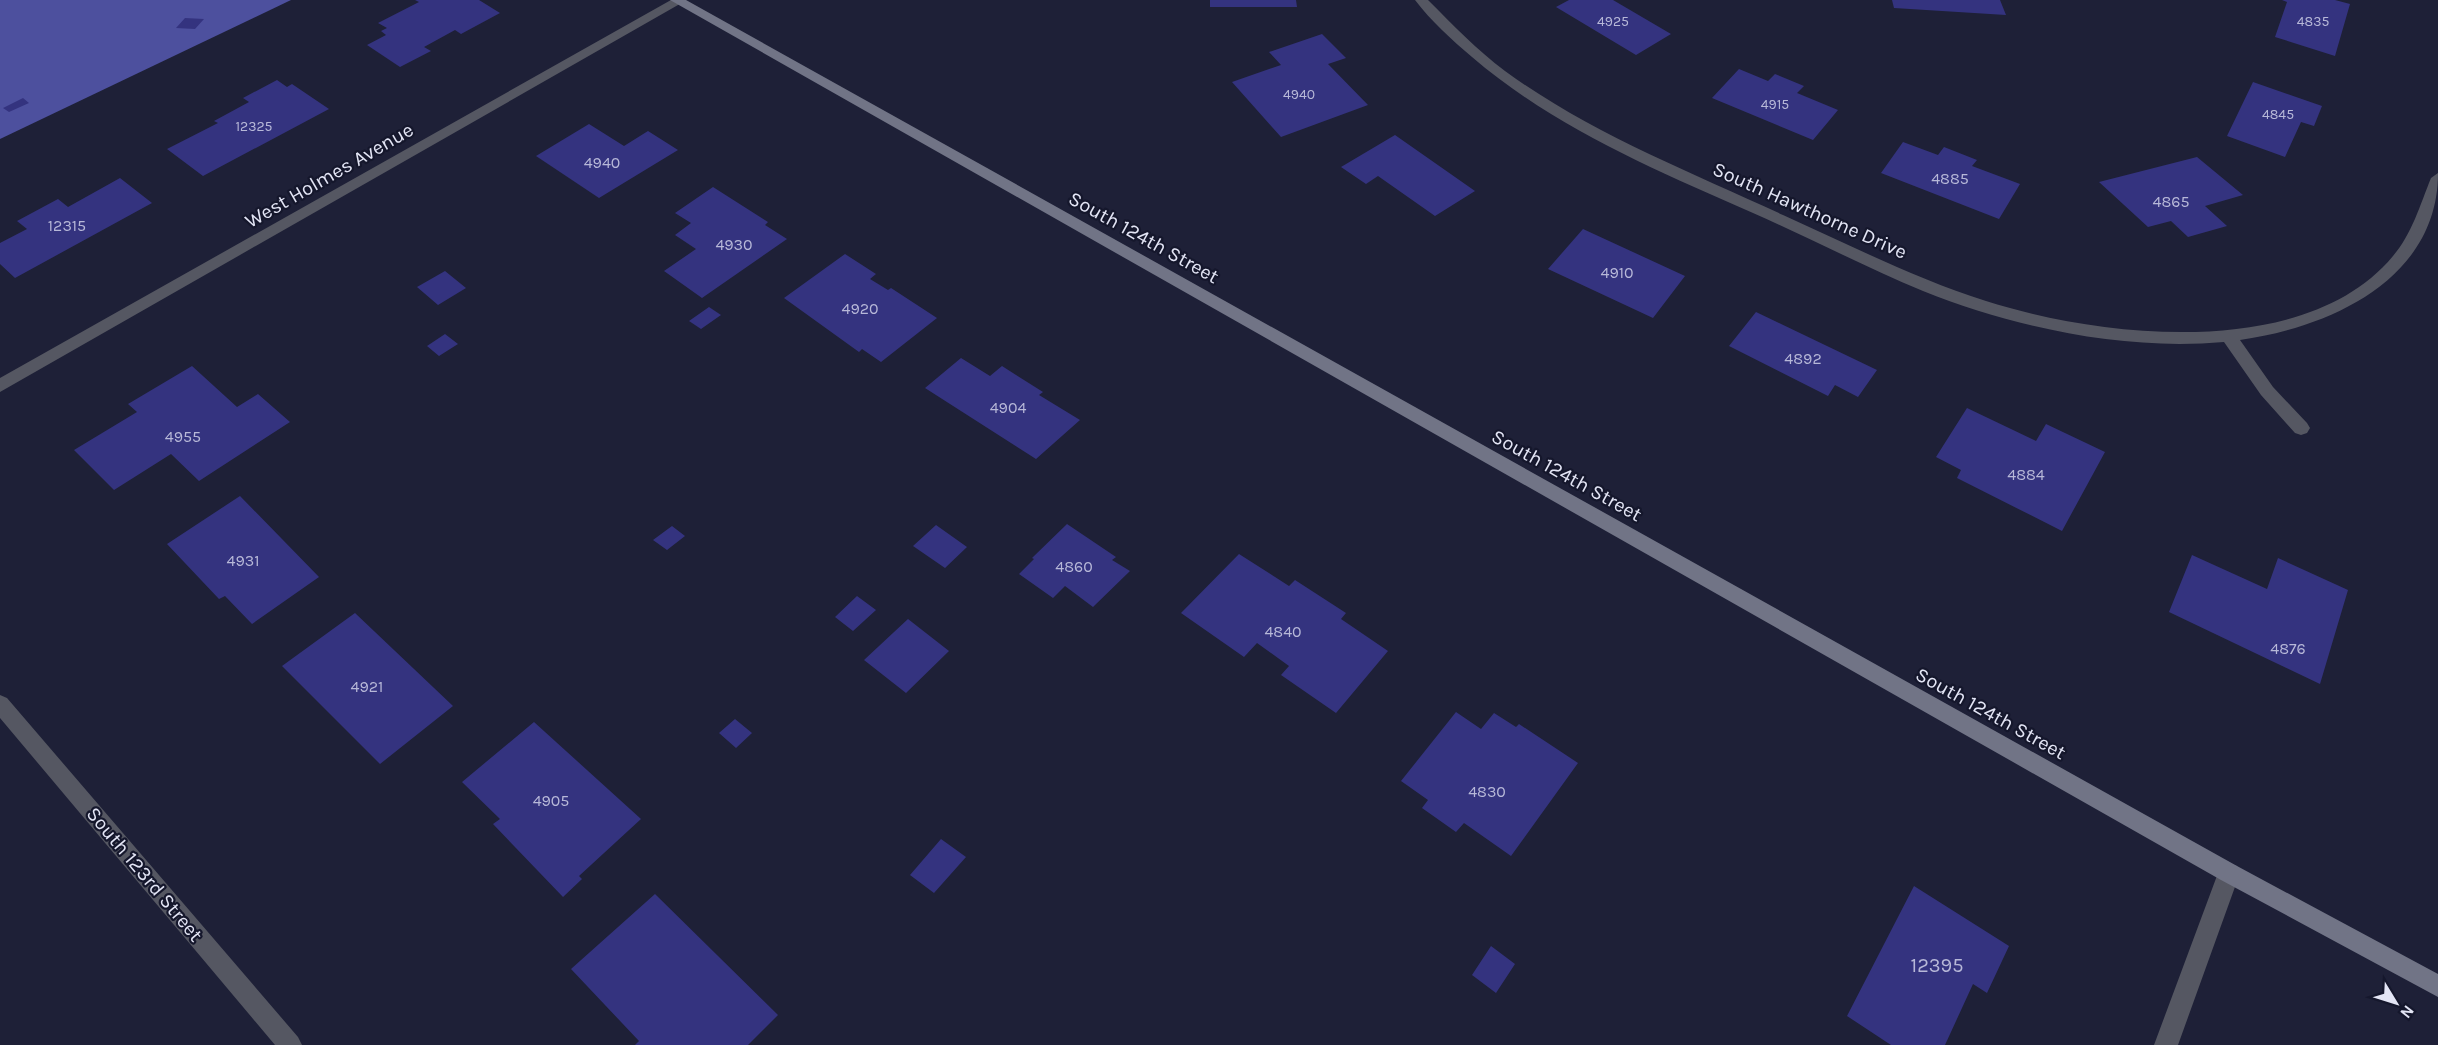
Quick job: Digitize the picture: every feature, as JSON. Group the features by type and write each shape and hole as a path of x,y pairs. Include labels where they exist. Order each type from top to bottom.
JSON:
{"street":[{"name":"South Hawthorne Drive","path":"1421,0 1444,27 1491,68 1566,120 1629,152 1942,292 2022,318 2075,329 2160,339 2230,338 2272,330 2324,312 2362,294 2384,277 2414,238 2438,178"},
{"name":"West Holmes Avenue","path":"0,386 678,1"},
{"name":"South 124th Street","path":"678,1 2229,873 2438,986"},
{"path":"2230,338 2267,391 2301,428"},
{"name":"South 123rd Street","path":"0,704 290,1045"},
{"path":"2166,1045 2229,873"}],"shaded area":[{"path":"0,0 291,0 0,139"}],"building":[{"path":"415,0 479,0 500,13 461,34 455,30 424,47 431,51 400,67 367,45 386,35 381,31 387,28 378,23 419,2"},
{"path":"1210,0 1296,0 1297,7 1210,7"},
{"path":"1569,0 1613,0 1671,34 1636,55 1556,7"},
{"path":"1892,0 2000,0 2006,15 1894,8"},
{"path":"2282,0 2335,0 2350,4 2335,56 2275,37 2287,2"},
{"path":"185,18 204,19 195,29 176,28"},
{"path":"1322,34 1346,58 1328,64 1368,105 1281,137 1232,82 1281,65 1269,52"},
{"path":"1739,69 1768,81 1775,74 1804,86 1797,93 1838,110 1813,140 1712,98"},
{"path":"277,80 287,87 292,84 329,109 203,176 167,149 218,123 214,121 249,102 243,98"},
{"path":"2253,82 2322,106 2314,126 2301,122 2285,157 2227,136"},
{"path":"23,98 29,103 9,112 3,108"},
{"path":"589,124 624,146 648,131 678,150 599,198 536,156"},
{"path":"1395,135 1475,191 1435,216 1378,176 1366,184 1341,167"},
{"path":"1903,142 1938,155 1944,147 1977,160 1972,166 2020,184 1999,219 1881,173"},
{"path":"2197,157 2243,195 2205,206 2227,226 2188,237 2171,221 2148,227 2099,182"},
{"path":"120,178 152,203 15,278 0,264 0,243 27,229 17,221 58,199 68,207"},
{"path":"713,187 768,222 765,225 787,239 702,298 664,271 696,249 675,235 691,223 675,213"},
{"path":"1583,229 1685,276 1653,318 1548,269"},
{"path":"845,254 876,274 870,279 888,290 891,288 937,318 881,362 862,349 859,352 784,298"},
{"path":"445,271 466,288 438,305 417,287"},
{"path":"709,307 721,315 701,329 689,321"},
{"path":"1756,312 1877,370 1858,397 1835,385 1828,396 1729,346"},
{"path":"445,334 458,344 439,356 427,346"},
{"path":"961,358 990,376 1002,366 1043,392 1039,395 1080,420 1036,459 925,388"},
{"path":"192,366 237,407 258,394 290,422 199,481 171,454 114,490 74,450 137,412 128,404"},
{"path":"1967,408 2036,441 2046,424 2105,452 2062,531 1957,478 1961,470 1936,457"},
{"path":"240,496 319,577 252,624 225,596 219,599 167,544"},
{"path":"1067,524 1116,557 1112,560 1130,571 1093,607 1065,586 1053,598 1019,574"},
{"path":"936,525 967,547 945,568 913,546"},
{"path":"672,526 685,536 667,550 653,540"},
{"path":"1239,554 1289,586 1295,580 1346,613 1341,619 1388,651 1336,713 1281,675 1289,666 1257,643 1244,657 1181,613"},
{"path":"2192,555 2267,589 2278,558 2348,590 2320,684 2169,612"},
{"path":"857,596 876,610 853,631 835,617"},
{"path":"355,613 453,706 380,764 282,666"},
{"path":"908,619 949,651 906,693 864,660"},
{"path":"1456,712 1481,729 1494,713 1516,727 1519,724 1578,763 1511,856 1464,823 1456,832 1422,808 1428,800 1401,781"},
{"path":"735,719 752,733 736,748 719,733"},
{"path":"534,722 641,819 579,876 582,879 563,897 493,824 500,819 462,782"},
{"path":"941,839 966,857 934,893 910,875"},
{"path":"1914,886 2009,946 1987,993 1973,984 1945,1045 1891,1045 1847,1016"},
{"path":"655,894 778,1015 748,1045 635,1045 639,1041 571,969"},
{"path":"1491,946 1515,964 1496,993 1472,975"}]}
